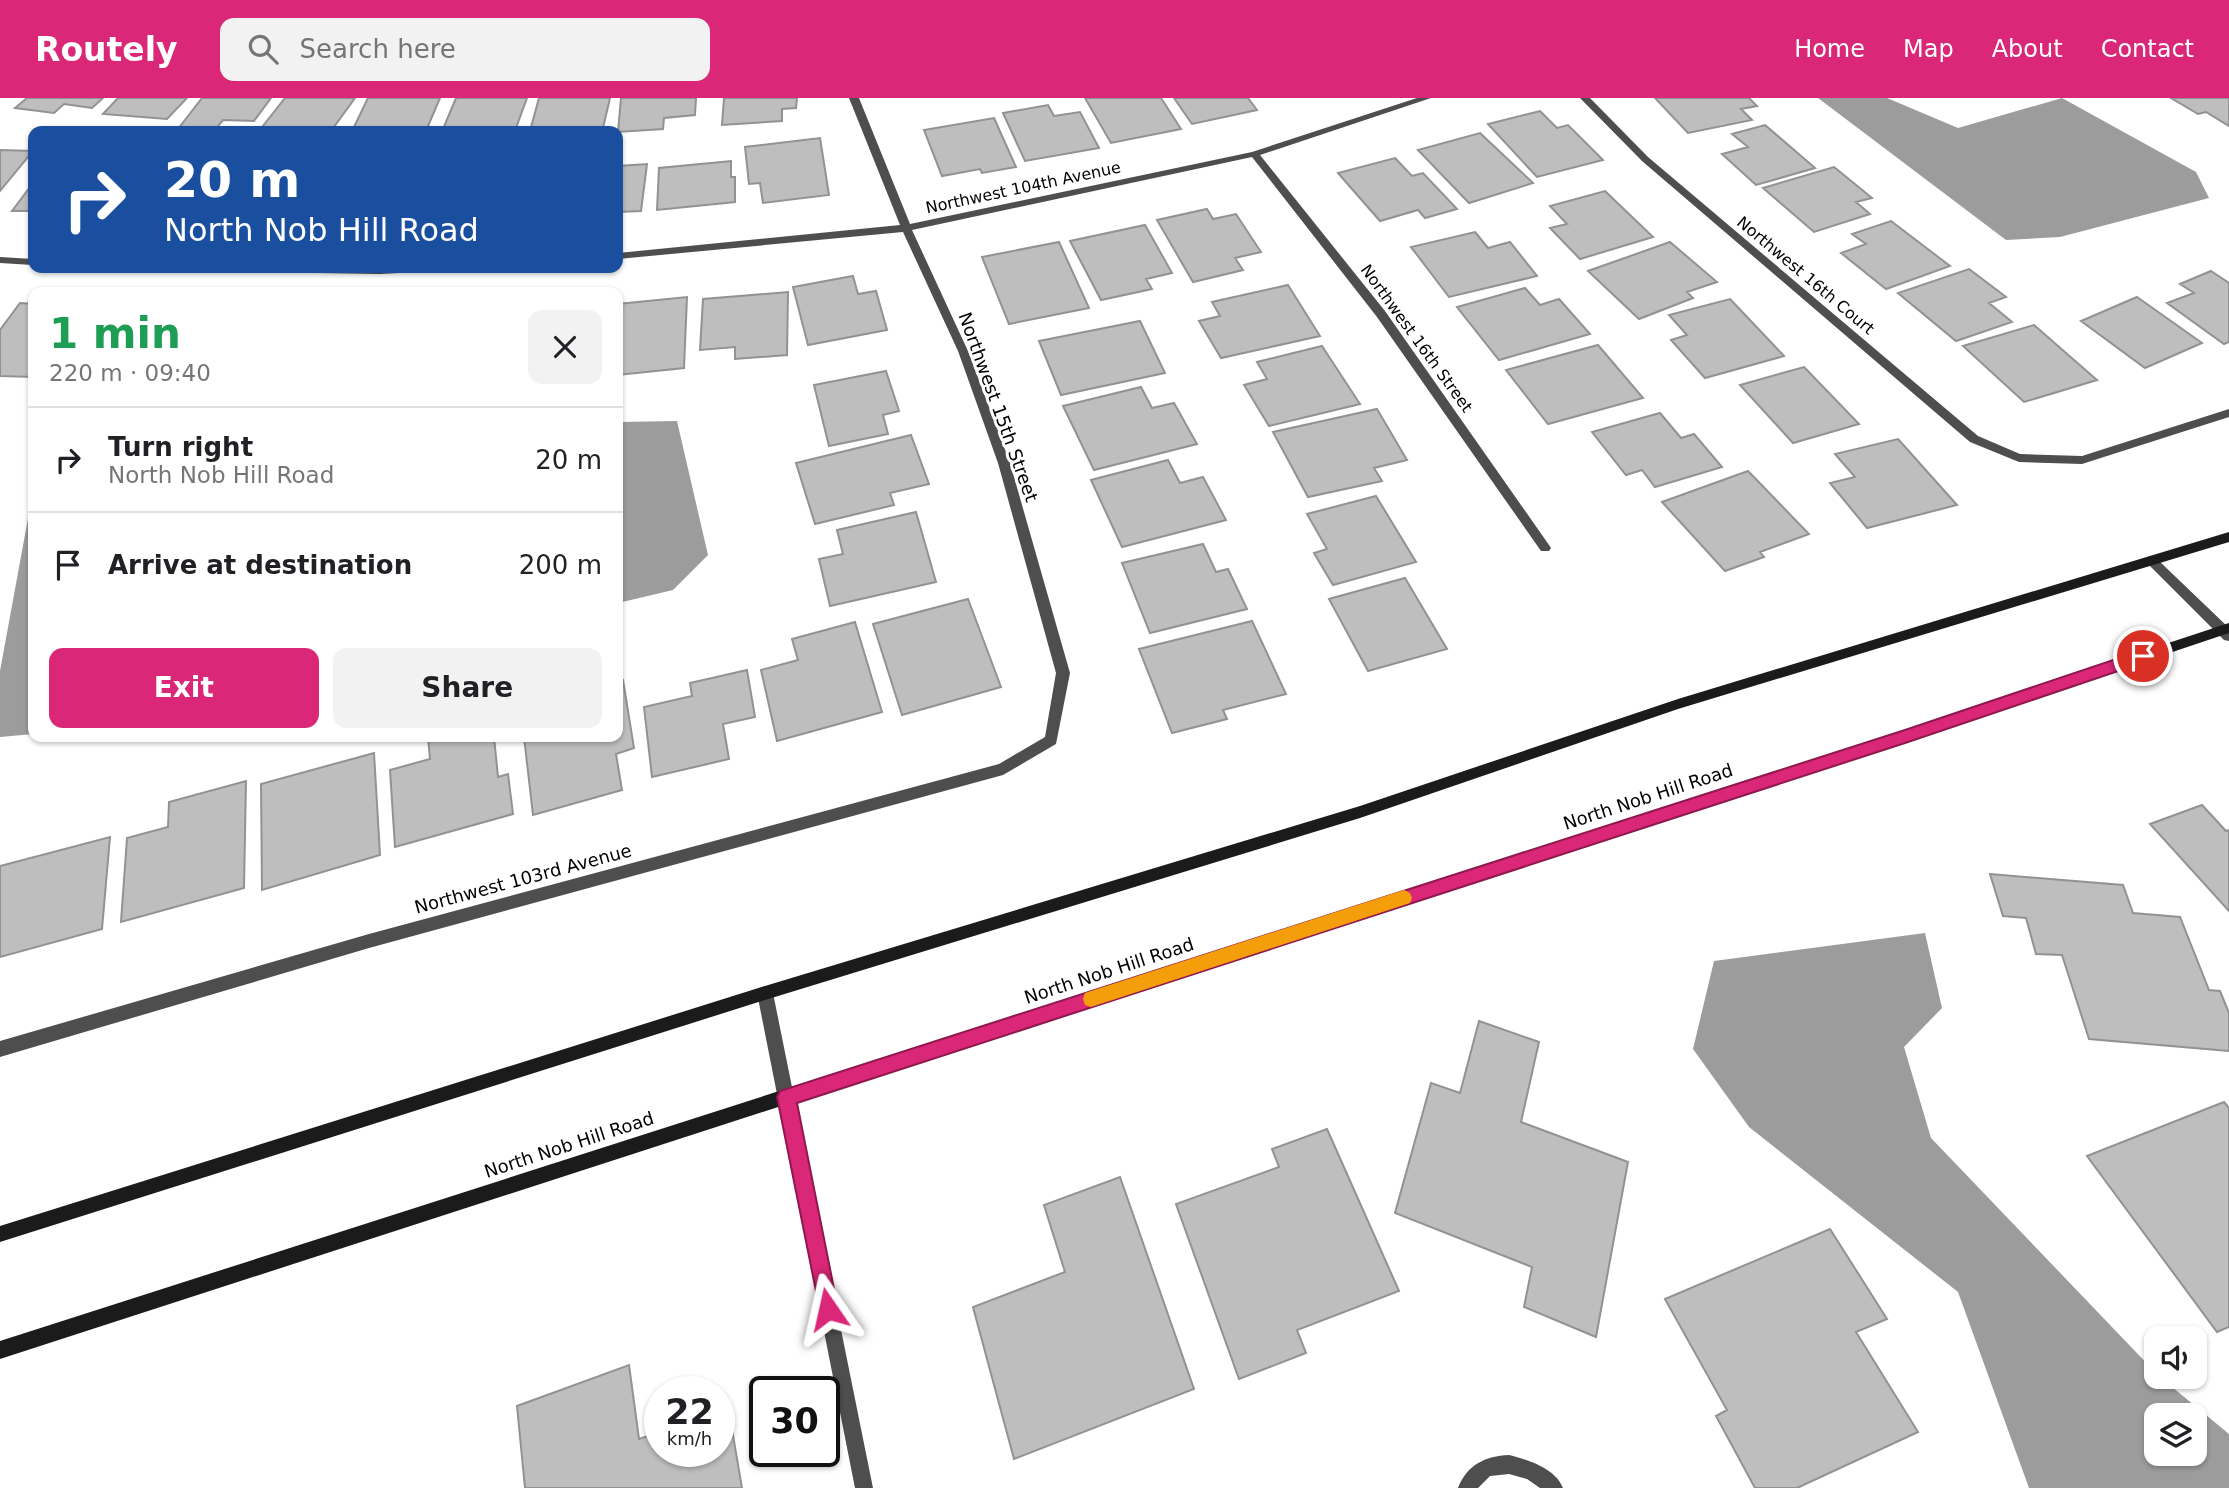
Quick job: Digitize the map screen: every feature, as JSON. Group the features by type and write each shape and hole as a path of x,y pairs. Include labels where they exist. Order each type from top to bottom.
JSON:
{"main road":[{"path":"0,1234 765,993 1360,812 1678,704 2229,537"},
{"name":"North Nob Hill Road","path":"0,1350 2227,631"}],"street":[{"name":"Northwest 15th Street","path":"854,98 906,228 963,351 1004,463 1063,673 1051,740"},
{"name":"Northwest 104th Avenue","path":"623,256 906,228 1254,154 1426,98"},
{"name":"Northwest 16th Court","path":"1585,98 1645,159 1974,439 2019,458 2082,460 2229,413"},
{"name":"Northwest 16th Street","path":"1254,154 1381,314 1545,548"},
{"path":"0,261 28,262"},
{"path":"2153,562 2227,631"},
{"name":"Northwest 103rd Avenue","path":"0,1049 369,941 1003,769 1051,740"},
{"path":"765,993 864,1488"},
{"path":"1466,1488 1470,1481 1485,1469 1504,1463 1523,1467 1543,1477 1554,1488"}],"shaded area":[{"path":"1818,98 1887,98 1958,128 2062,98 2196,172 2209,198 2060,237 2006,240"},
{"path":"677,421 708,555 673,590 623,602 623,422"},
{"path":"28,518 28,734 0,737 0,671"},
{"path":"1925,933 1942,1008 1904,1047 1931,1138 2144,1360 2144,1389 2175,1389 2191,1403 2144,1403 2144,1466 2207,1466 2207,1416 2229,1434 2229,1488 2029,1488 1958,1292 1749,1127 1693,1049 1714,961"}],"building":[{"path":"27,98 103,98 92,108 64,104 54,113 15,108"},
{"path":"118,98 187,98 167,119 103,114"},
{"path":"202,98 271,98 254,121 223,120 218,126 180,126"},
{"path":"285,98 355,98 335,126 263,126"},
{"path":"368,98 440,98 428,126 354,126"},
{"path":"456,98 527,98 517,126 444,126"},
{"path":"539,98 610,98 603,126 531,126"},
{"path":"621,98 696,98 695,115 664,118 663,129 623,132 623,126 619,126"},
{"path":"724,98 797,98 796,108 782,109 782,121 722,125"},
{"path":"1085,98 1161,98 1181,129 1111,143"},
{"path":"1174,98 1248,98 1257,110 1192,124"},
{"path":"1655,98 1749,98 1757,106 1741,109 1752,120 1688,133"},
{"path":"2171,98 2229,98 2229,126 2206,112 2198,114"},
{"path":"1048,105 1054,116 1080,112 1099,148 1025,161 1003,113"},
{"path":"1540,111 1557,128 1568,125 1603,160 1537,177 1488,124"},
{"path":"994,118 1016,167 982,173 980,169 942,176 924,130"},
{"path":"1765,125 1815,168 1756,185 1722,154 1748,147 1732,134"},
{"path":"1480,133 1533,183 1469,203 1418,150"},
{"path":"820,138 829,195 763,203 760,183 749,184 745,147"},
{"path":"0,150 28,151 28,157 0,191"},
{"path":"1395,158 1412,176 1423,173 1457,209 1425,218 1418,210 1380,221 1338,173"},
{"path":"731,161 731,177 735,177 735,202 657,210 659,168"},
{"path":"647,164 641,211 623,212 623,166"},
{"path":"1834,167 1872,198 1856,202 1870,214 1814,232 1763,188"},
{"path":"28,190 28,211 12,211"},
{"path":"1605,191 1653,237 1580,259 1550,228 1567,224 1550,206"},
{"path":"1207,209 1213,219 1236,214 1261,252 1235,258 1243,270 1193,282 1157,220"},
{"path":"1891,221 1950,266 1886,289 1841,253 1866,244 1852,234"},
{"path":"1145,225 1172,273 1146,279 1152,289 1101,300 1070,241"},
{"path":"1475,232 1488,248 1510,242 1537,276 1449,297 1411,247"},
{"path":"1059,242 1089,308 1009,324 982,257"},
{"path":"1670,242 1717,282 1687,292 1693,298 1639,319 1588,271"},
{"path":"1969,269 2006,297 1989,303 2012,322 1956,341 1898,293"},
{"path":"2211,271 2229,283 2229,342 2224,344 2167,303 2194,293 2180,284"},
{"path":"853,276 858,294 876,291 887,330 808,345 793,287"},
{"path":"1288,285 1320,336 1221,358 1199,321 1220,316 1212,302"},
{"path":"1525,288 1540,305 1559,299 1590,334 1499,360 1457,307"},
{"path":"788,292 787,355 735,359 735,347 700,350 703,299"},
{"path":"687,297 684,368 623,374 623,303"},
{"path":"2137,297 2202,343 2145,368 2081,321"},
{"path":"1730,299 1784,356 1705,378 1671,340 1687,335 1669,315"},
{"path":"20,303 28,304 28,377 0,376 0,330"},
{"path":"1140,321 1165,373 1061,395 1039,341"},
{"path":"2034,325 2097,380 2024,402 1963,346"},
{"path":"1598,345 1643,398 1548,424 1506,370"},
{"path":"1322,346 1360,404 1269,426 1244,385 1267,379 1257,362"},
{"path":"1804,367 1859,424 1793,443 1740,385"},
{"path":"886,371 899,411 883,415 888,434 829,446 814,385"},
{"path":"1141,387 1152,408 1174,403 1197,444 1094,470 1063,406"},
{"path":"1377,409 1407,460 1374,468 1382,481 1308,497 1273,432"},
{"path":"1660,413 1681,438 1694,434 1722,467 1655,487 1642,470 1626,475 1592,432"},
{"path":"911,435 929,484 890,493 894,505 815,524 796,463"},
{"path":"1898,439 1957,505 1867,528 1830,483 1855,477 1835,454"},
{"path":"1168,460 1180,483 1203,477 1226,520 1122,547 1091,480"},
{"path":"1748,471 1809,534 1760,552 1764,557 1725,571 1662,502"},
{"path":"1376,496 1416,562 1333,585 1314,553 1327,549 1307,514"},
{"path":"916,512 936,582 830,606 819,559 843,554 837,530"},
{"path":"1203,544 1216,572 1228,569 1247,609 1150,633 1122,563"},
{"path":"1405,578 1447,649 1368,671 1329,599"},
{"path":"968,599 1001,687 902,715 873,624"},
{"path":"1252,621 1286,694 1223,710 1227,719 1172,733 1139,649"},
{"path":"855,622 882,712 777,741 761,670 798,660 792,639"},
{"path":"747,670 755,717 723,724 729,759 652,777 644,707 692,696 690,683"},
{"path":"623,680 634,748 616,754 622,790 533,815 525,742 623,742"},
{"path":"428,742 494,742 498,777 508,774 513,814 395,847 390,770 430,759"},
{"path":"374,753 380,855 262,890 261,784"},
{"path":"246,781 244,888 121,922 127,838 168,827 169,802"},
{"path":"2202,805 2226,831 2229,830 2229,911 2150,824"},
{"path":"110,837 102,929 0,957 0,866"},
{"path":"1990,874 2123,885 2133,913 2180,917 2209,990 2220,991 2229,1013 2229,1051 2089,1039 2062,955 2036,954 2026,918 2003,916"},
{"path":"1479,1021 1539,1042 1521,1122 1628,1162 1596,1337 1524,1307 1532,1267 1395,1213 1431,1083 1460,1093"},
{"path":"2224,1102 2229,1108 2229,1327 2217,1332 2087,1156"},
{"path":"1327,1129 1399,1291 1297,1330 1306,1353 1239,1379 1176,1204 1279,1167 1272,1149"},
{"path":"1120,1177 1194,1389 1014,1459 973,1307 1065,1272 1044,1205"},
{"path":"1830,1229 1887,1319 1856,1332 1918,1432 1797,1488 1755,1488 1716,1416 1727,1410 1665,1299"},
{"path":"629,1365 639,1439 644,1437 644,1467 735,1467 735,1447 742,1488 525,1488 517,1406"}],"slow traffic":[{"path":"1091,999 1404,898"}],"route":[{"path":"828,1309 786,1097 1905,736 2143,656"}]}
